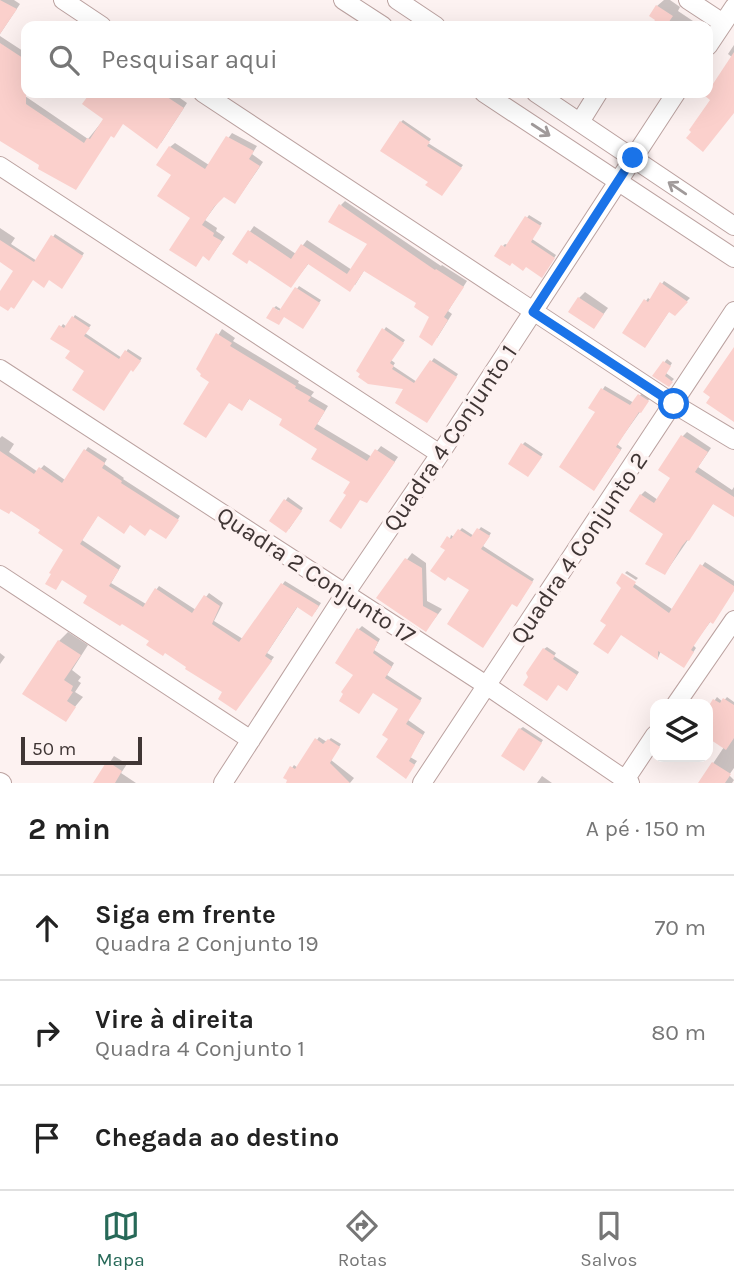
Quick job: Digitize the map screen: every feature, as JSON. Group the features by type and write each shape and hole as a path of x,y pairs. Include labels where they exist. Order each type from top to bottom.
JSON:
{"street":[{"path":"63,0 94,21"},
{"path":"343,0 375,21"},
{"path":"397,0 428,21"},
{"path":"688,0 723,23"},
{"path":"713,38 734,7"},
{"path":"211,98 533,312 734,440"},
{"path":"492,98 734,258"},
{"path":"544,98 734,226"},
{"path":"580,122 594,98"},
{"name":"Quadra 4 Conjunto 1","path":"223,783 674,98"},
{"path":"0,166 440,454"},
{"name":"Quadra 4 Conjunto 2","path":"422,783 734,312"},
{"name":"Quadra 2 Conjunto 17","path":"0,369 486,685 626,782"},
{"path":"0,575 251,740"},
{"path":"680,699 734,620"},
{"path":"626,782 650,743"}],"building":[{"path":"0,0 17,9 0,34"},
{"path":"656,5 673,16 670,21 654,21 649,16"},
{"path":"0,43 21,57 21,98 26,98 26,104 84,143 87,138 90,139 103,119 82,104 86,98 169,98 184,108 157,149 123,124 114,138 111,136 76,190 38,169 39,165 0,141"},
{"path":"734,52 734,113 703,152 686,138 710,100 708,98 713,98 713,84"},
{"path":"400,121 430,142 427,146 462,168 442,196 425,185 428,182 380,151"},
{"path":"226,136 254,151 249,159 260,166 235,204 224,197 202,225 222,241 209,261 203,256 196,267 169,250 190,218 157,196 171,175 156,165 169,146 205,169"},
{"path":"339,204 464,287 444,317 448,320 432,346 419,337 429,317 414,307 416,303 364,271 350,292 308,264 291,288 249,260 247,264 232,254 248,230 291,259 301,244 347,274 367,244 328,222"},
{"path":"525,216 541,226 531,242 555,258 542,278 526,267 523,271 494,256 501,245 505,247"},
{"path":"51,235 83,256 62,289 49,280 44,288 33,280 14,309 11,307 8,311 0,306 0,291 13,271 0,262 0,240 34,262"},
{"path":"660,282 688,302 675,316 669,312 645,348 622,333 644,299 648,302"},
{"path":"295,287 320,303 303,329 284,317 279,325 266,318 273,307 279,311"},
{"path":"578,297 604,314 594,329 568,312"},
{"path":"72,316 90,328 84,336 119,359 125,350 141,361 133,372 131,370 104,411 72,390 84,371 65,358 70,351 50,339 59,325 64,328"},
{"path":"382,328 404,343 390,363 394,366 392,369 414,383 430,360 457,377 427,423 395,403 403,389 368,384 358,377 360,374 356,371"},
{"path":"216,333 232,343 230,346 311,397 308,401 325,411 314,429 367,461 375,449 395,462 367,503 360,500 341,529 329,521 346,495 343,493 350,482 311,459 317,449 279,425 282,419 249,399 242,411 229,403 206,438 183,424 209,382 200,376 196,369"},
{"path":"734,347 734,422 706,403 710,397 703,392"},
{"path":"663,361 671,366 665,376 673,382 669,387 652,376"},
{"path":"601,388 630,405 638,394 649,401 616,447 621,450 594,491 559,467 595,412 588,408"},
{"path":"681,435 708,452 695,472 734,497 734,517 713,504 689,541 682,546 665,575 645,564 663,534 629,511 640,494 654,503 670,478 658,470"},
{"path":"521,443 542,457 528,477 508,464"},
{"path":"84,449 105,463 102,468 122,481 121,483 179,520 166,539 150,529 145,536 130,525 124,534 98,516 80,544 119,570 109,586 143,607 155,588 192,613 204,595 220,606 212,624 239,642 281,583 319,606 312,617 297,607 265,656 272,661 236,711 218,699 222,692 165,653 163,656 146,645 149,641 83,603 87,596 62,580 56,590 45,584 63,550 38,533 40,530 11,511 9,514 0,509 0,451 34,474 39,467 62,483"},
{"path":"284,499 302,511 286,533 269,521"},
{"path":"477,528 490,536 481,549 533,582 517,607 512,604 483,648 447,624 469,590 448,577 445,581 430,571 445,550 440,547 447,536 451,539 458,529 471,537"},
{"path":"405,558 422,568 423,606 438,614 426,632 376,598"},
{"path":"700,564 734,586 734,591 713,624 710,622 691,650 694,652 684,668 658,651 658,660 621,635 608,654 593,644 606,625 600,621 621,588 616,583 622,573 636,582 633,587 669,613"},
{"path":"357,628 378,642 373,653 392,667 385,678 421,701 406,724 423,735 409,761 415,765 406,779 376,757 388,739 382,735 398,709 373,693 359,714 339,701 343,694 341,692 353,675 335,663"},
{"path":"58,640 81,655 64,680 73,686 73,692 67,701 76,707 66,722 22,694"},
{"path":"543,648 555,656 553,659 577,675 567,691 558,685 547,701 523,685 528,677 526,673"},
{"path":"723,698 734,705 734,738 726,750 713,741 713,699 720,703"},
{"path":"519,728 542,743 524,771 501,756"},
{"path":"315,738 323,744 328,739 340,747 330,763 350,783 286,783 287,780 283,778 290,766 295,769"},
{"path":"107,761 122,771 115,783 93,783"},
{"path":"712,762 731,774 725,783 698,783"}],"route":[{"path":"633,158 533,312 674,404"}]}
